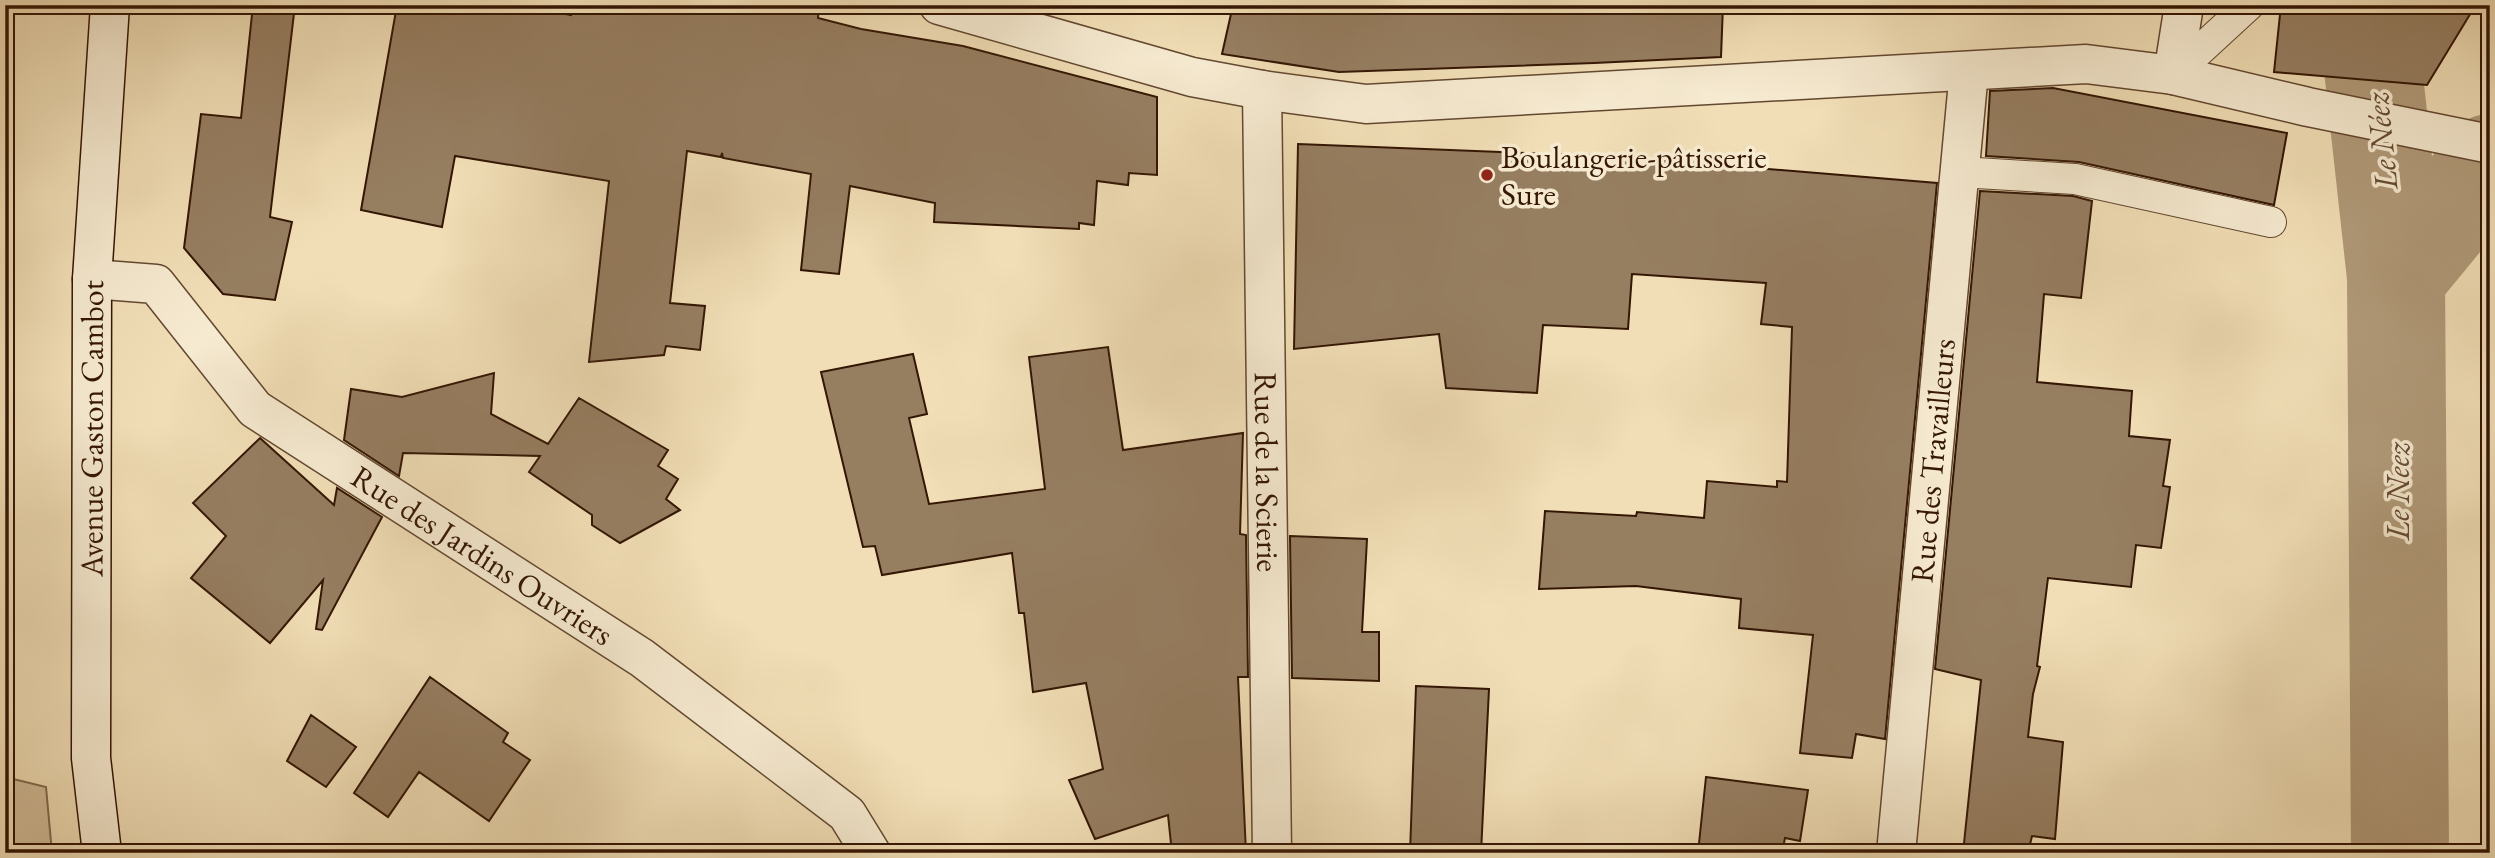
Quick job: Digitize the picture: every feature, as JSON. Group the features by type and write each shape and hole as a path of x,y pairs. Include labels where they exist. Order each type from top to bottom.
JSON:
{"street":[{"name":"Avenue Gaston Cambot","path":"102,853 91,758 92,279 110,5"},
{"path":"939,5 1192,77 1262,90 1366,104 2086,64 2174,75 2308,107 2490,144"},
{"path":"2174,75 2184,5"},
{"name":"Rue des Travailleurs","path":"1896,853 1969,71"},
{"name":"Rue de la Scierie","path":"1262,90 1272,853"},
{"name":"Rue des Jardins Ouvriers","path":"92,279 156,284 255,409 642,658 847,814 871,853"}],"lane":[{"path":"2174,75 2249,5"},
{"path":"1960,172 2075,179 2271,222"}],"shaded area":[{"path":"5,777 46,787 52,853 5,853"}],"building":[{"path":"253,5 295,5 270,217 292,222 275,300 223,294 184,248 201,114 241,118"},
{"path":"397,5 519,5 571,15 572,5 819,5 818,18 861,29 963,46 1157,97 1157,175 1129,173 1128,185 1097,181 1094,225 1079,223 1079,229 934,222 935,203 850,186 839,274 801,270 811,174 723,158 722,153 721,157 687,151 670,303 705,306 700,350 666,346 664,355 589,362 609,181 455,156 442,227 361,210"},
{"path":"1233,5 1723,5 1721,57 1339,72 1222,54"},
{"path":"2281,5 2420,5 2472,11 2427,85 2274,72"},
{"path":"2053,88 2287,133 2274,205 2079,162 1986,156 1990,91"},
{"path":"1298,144 1625,157 1937,183 1885,739 1856,734 1852,758 1800,753 1813,635 1739,628 1741,599 1636,586 1539,589 1545,511 1636,516 1637,512 1704,518 1707,481 1777,487 1777,481 1787,482 1792,327 1761,324 1766,283 1632,274 1628,329 1543,325 1537,393 1446,388 1439,334 1294,349"},
{"path":"1980,191 2073,196 2092,201 2081,298 2044,294 2037,382 2132,391 2129,436 2170,440 2163,486 2170,487 2161,548 2136,545 2131,587 2048,578 2037,666 2040,667 2033,694 2028,737 2063,742 2055,839 2032,836 2028,853 1963,853 1981,680 1935,669"},
{"path":"1108,347 1123,450 1243,433 1240,534 1246,535 1248,677 1238,677 1246,853 1172,853 1168,815 1095,839 1069,780 1103,769 1086,683 1033,692 1024,613 1019,613 1012,553 882,575 875,546 863,547 821,372 913,354 927,414 909,418 929,504 1045,489 1029,357"},
{"path":"494,373 491,414 548,444 579,398 668,450 658,466 678,479 666,499 680,510 620,543 592,525 592,515 529,472 540,456 403,453 399,476 344,440 351,389 402,397"},
{"path":"260,438 334,505 337,488 382,517 322,630 316,629 323,580 270,643 191,578 226,536 193,503"},
{"path":"1290,536 1367,539 1362,632 1379,632 1379,681 1292,678"},
{"path":"430,677 508,733 503,742 530,760 489,821 419,772 388,817 354,793"},
{"path":"1416,686 1489,689 1481,853 1410,853"},
{"path":"311,715 356,747 326,787 287,761"},
{"path":"1706,777 1808,790 1800,841 1785,838 1782,853 1698,853"}],"waterway":[{"name":"Le Néez","path":"2366,5 2396,277"},
{"name":"Le Neez","path":"2400,853 2396,277 2490,163"}],"place":[{"name":"Boulangerie-pâtisserie Sure","path":"1487,175"}]}
